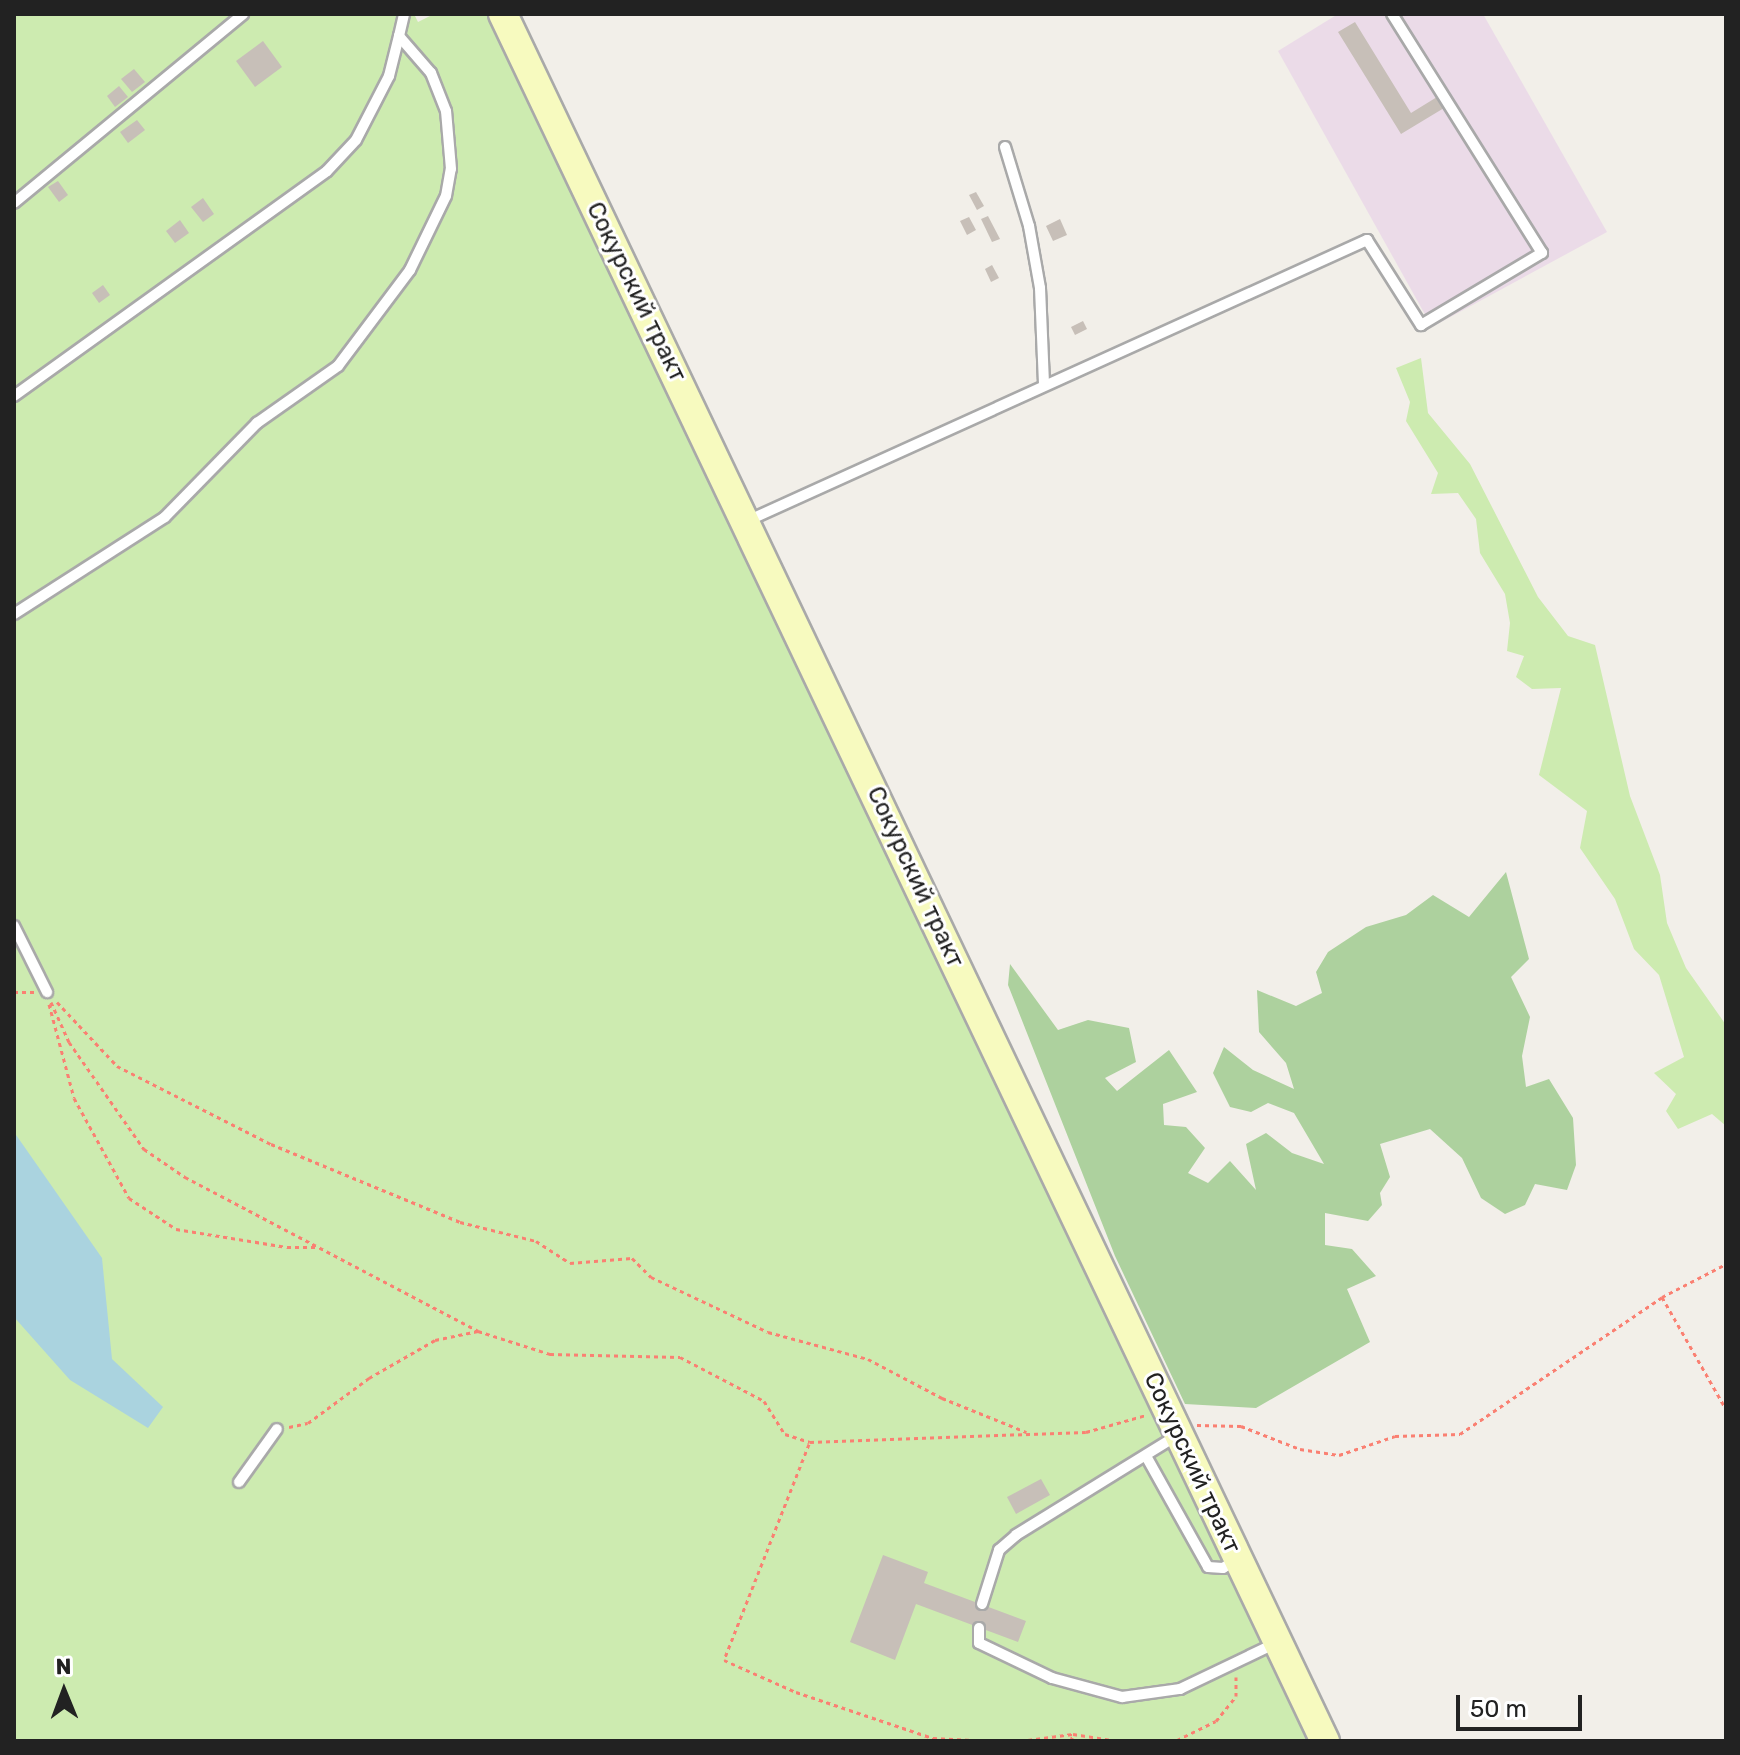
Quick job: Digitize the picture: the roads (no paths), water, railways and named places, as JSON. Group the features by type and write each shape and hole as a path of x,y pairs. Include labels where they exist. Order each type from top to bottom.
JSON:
{"street":[{"name":"Сокурский тракт","path":"503,14 1174,1422 1236,1560 1325,1741"}],"lane":[{"path":"14,203 243,14"},
{"path":"14,396 327,171 356,140 383,89 404,14"},
{"path":"745,522 1044,383 1367,240 1421,325 1542,253 1392,14"},
{"path":"14,614 165,517 257,423 338,366 410,270 446,196 451,169 446,111 431,73 399,36"},
{"path":"1005,147 1029,226 1040,288 1044,383"},
{"path":"14,926 47,992"},
{"path":"982,1604 999,1550 1146,1456 1174,1422"},
{"path":"239,1482 277,1429"},
{"path":"1146,1456 1208,1567 1223,1568 1236,1560"},
{"path":"979,1628 979,1643 1040,1673 1122,1697 1180,1689 1278,1642"}],"water":[{"path":"14,1132 102,1258 112,1359 163,1407 148,1428 70,1380 14,1317"}]}
